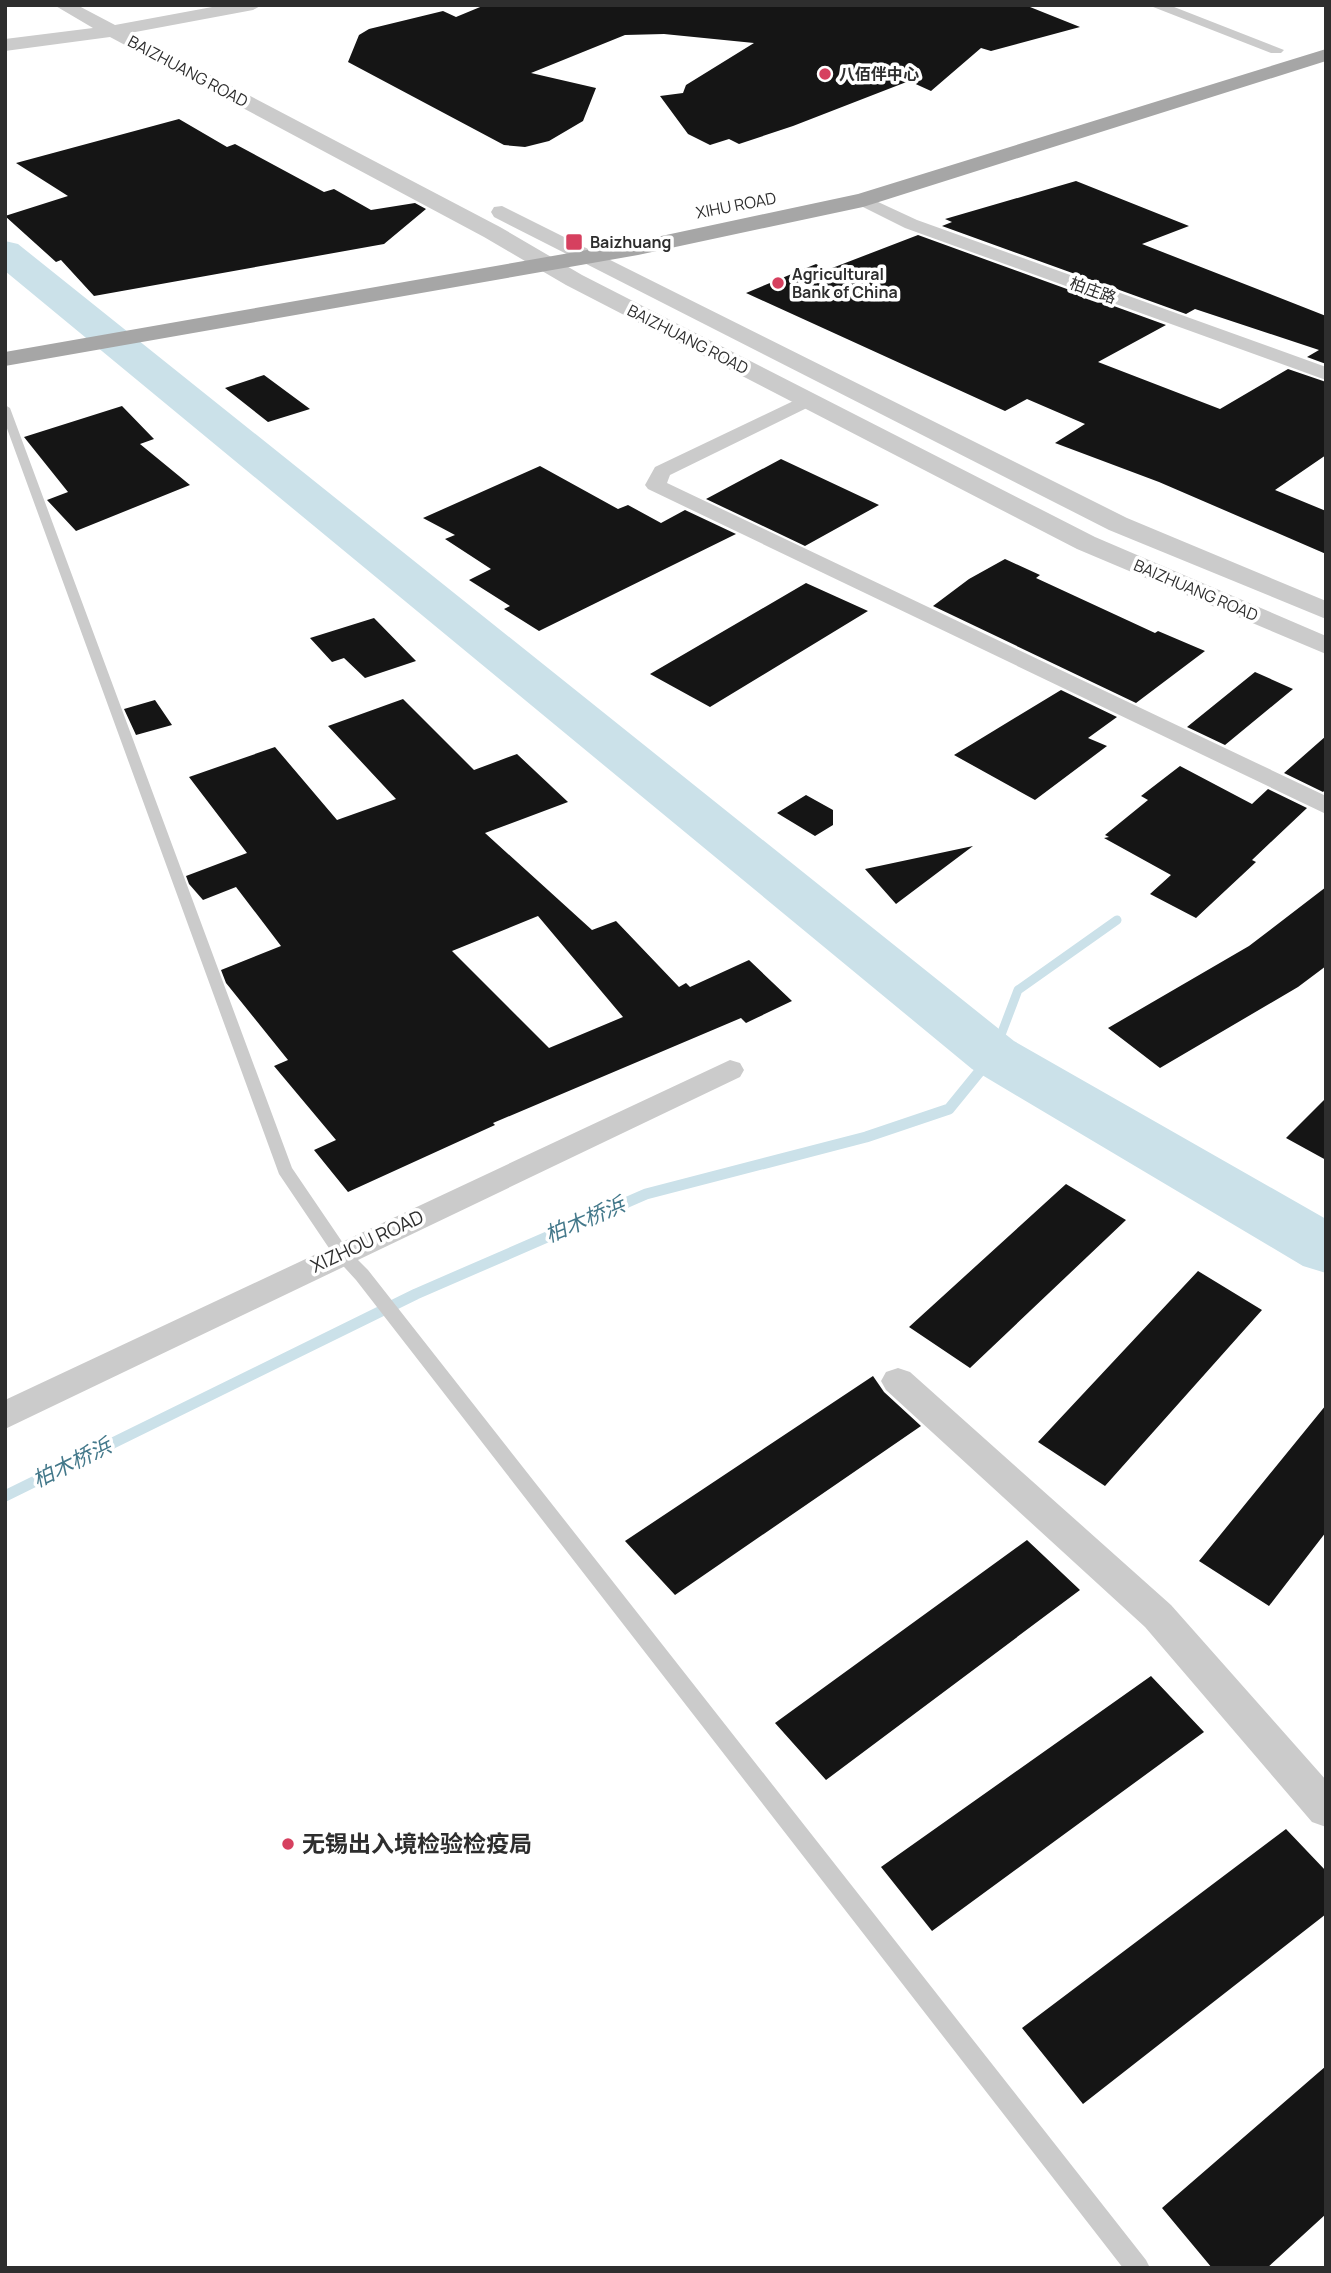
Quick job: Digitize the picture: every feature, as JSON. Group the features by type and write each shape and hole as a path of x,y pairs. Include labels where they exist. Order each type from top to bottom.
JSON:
{"main road":[{"path":"877,173 1326,34"},
{"name":"XIHU ROAD","path":"140,324 591,257 863,200 1326,55"},
{"name":"XIHU ROAD","path":"737,205 828,185"},
{"path":"479,252 586,233"},
{"path":"5,359 56,339 140,324 266,291"},
{"path":"5,337 56,339"}],"street":[{"name":"BAIZHUANG ROAD","path":"64,5 116,21 591,257 1118,524 1326,611"},
{"path":"5,45 116,21 209,5"},
{"path":"5,36 253,5"},
{"path":"1155,5 1276,50"},
{"name":"BAIZHUANG ROAD","path":"116,21 546,264 808,400 1086,543 1326,646"},
{"name":"柏庄路","path":"863,200 911,224 1326,374"},
{"path":"808,400 662,471 655,485 1326,806"},
{"name":"XIZHOU ROAD","path":"5,1415 730,1070"},
{"path":"898,1381 1158,1616 1326,1809"}],"lane":[{"path":"5,408 285,1170 341,1253 362,1275 1138,2268"}],"building":[{"name":"八佰伴中心","path":"485,5 1025,5 1080,27 991,51 981,48 931,91 909,81 739,144 729,139 710,145 688,134 660,96 683,93 686,85 754,43 664,34 625,35 531,73 596,88 583,121 549,141 525,147 504,145 348,62 359,35 369,29 443,11 456,17"},
{"path":"179,119 227,147 235,144 324,192 334,189 371,210 415,203 426,209 384,244 94,296 61,260 56,262 5,216 68,196 16,163"},
{"path":"1076,181 1189,226 1142,244 1326,316 1326,364 1307,357 1319,350 1195,309 1186,314 942,226 952,222 945,219"},
{"path":"918,235 1166,325 1098,362 1220,409 1288,369 1326,382 1326,455 1275,490 1326,511 1326,554 1159,482 1055,443 1085,424 1027,399 1005,411 746,293 816,264 827,270"},
{"path":"264,375 310,409 268,422 225,388"},
{"path":"122,406 154,439 140,444 190,485 76,531 47,500 68,492 24,437"},
{"path":"781,459 879,505 805,546 706,499"},
{"path":"540,466 618,509 628,505 661,523 685,510 736,534 539,631 504,609 510,606 469,580 491,569 445,539 455,535 423,518"},
{"path":"1005,559 1040,575 1036,578 1155,633 1158,631 1205,651 1136,703 933,606 969,579"},
{"path":"806,583 868,611 710,707 650,674"},
{"path":"374,618 416,661 365,678 344,658 332,662 310,638"},
{"path":"1255,672 1293,689 1225,745 1187,727"},
{"path":"1061,690 1117,717 1088,738 1107,746 1035,800 954,755"},
{"path":"403,699 474,770 517,754 568,802 485,833 592,930 616,921 679,987 686,983 690,987 749,960 792,1001 746,1023 741,1018 493,1123 495,1125 348,1192 314,1150 336,1140 274,1066 288,1060 226,983 221,970 281,946 236,887 203,900 189,884 186,876 247,853 189,777 275,747 337,820 396,799 328,726","holes":["538,916 623,1017 549,1048 452,951"]},
{"path":"155,700 172,725 136,735 124,709"},
{"path":"1326,736 1326,789 1323,792 1284,773"},
{"path":"1180,766 1252,804 1268,789 1307,808 1252,860 1256,862 1196,918 1150,894 1171,875 1104,838 1109,837 1105,835 1148,800 1141,796"},
{"path":"806,795 833,810 833,825 815,836 777,813"},
{"path":"973,846 896,904 865,869"},
{"path":"1326,887 1326,966 1298,987 1160,1068 1108,1028 1249,946"},
{"path":"1326,1098 1326,1160 1286,1138"},
{"path":"1066,1184 1126,1220 970,1368 909,1327"},
{"path":"1198,1271 1262,1310 1105,1486 1038,1442"},
{"path":"873,1376 884,1392 921,1426 675,1595 625,1541"},
{"path":"1326,1405 1326,1532 1269,1606 1199,1561"},
{"path":"1027,1540 1080,1590 826,1780 775,1723"},
{"path":"1151,1676 1204,1732 932,1931 881,1867"},
{"path":"1286,1829 1326,1871 1326,1914 1083,2104 1022,2028"},
{"path":"1326,2066 1326,2214 1267,2268 1212,2268 1162,2208"}],"waterway":[{"path":"5,252 993,1055 1326,1249"},
{"name":"柏木桥浜","path":"996,1048 1018,990 1117,920"},
{"name":"柏木桥浜","path":"5,1496 416,1294 646,1194 866,1137 949,1109 993,1055 996,1046"}],"place":[{"name":"八佰伴中心","path":"825,74"},
{"name":"Baizhuang","path":"574,242"},
{"name":"Agricultural Bank of China","path":"778,283"},
{"name":"无锡出入境检验检疫局","path":"288,1844"}]}
